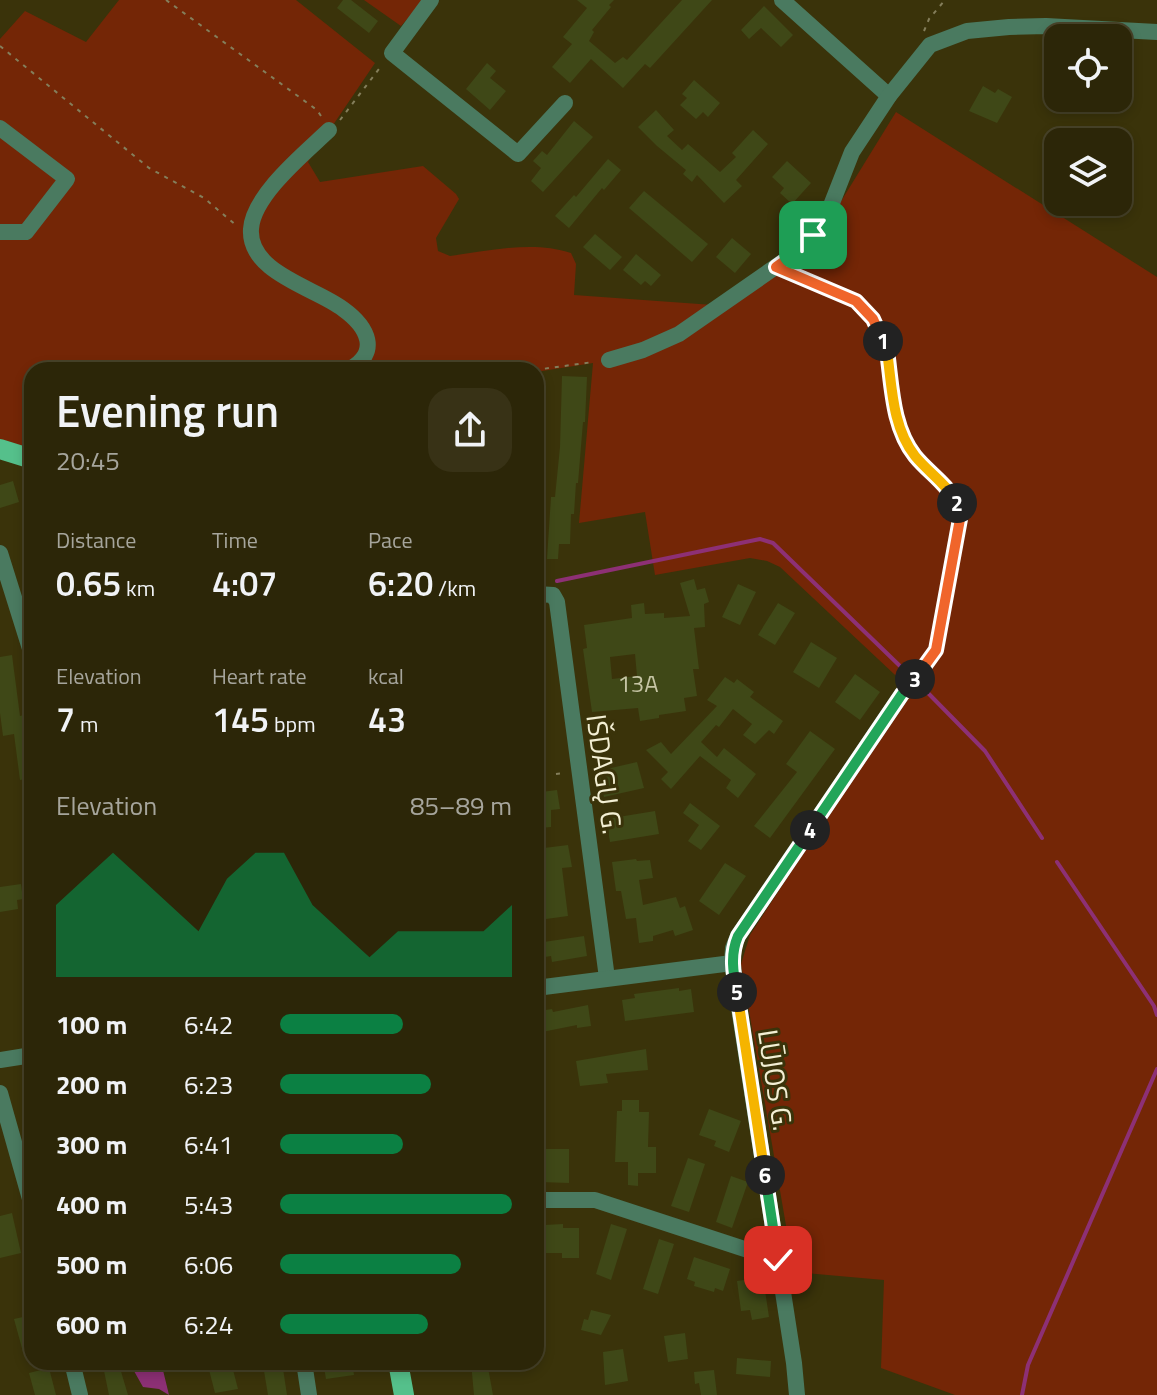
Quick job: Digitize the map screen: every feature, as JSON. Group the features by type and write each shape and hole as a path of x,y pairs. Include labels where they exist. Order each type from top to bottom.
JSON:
{"main road":[{"path":"0,449 24,456"},
{"path":"399,1370 404,1395"}],"street":[{"path":"431,0 392,53 518,154 565,103"},
{"path":"782,0 889,96"},
{"path":"609,360 643,350 679,334 797,252 813,235 830,208 852,152 889,96 930,45 967,31 1009,27 1157,32"},
{"path":"0,128 67,179 26,232 0,232"},
{"path":"329,130 275,184 253,217 251,232 258,254 268,265 306,290 341,307 354,318 366,333 369,344 367,355 359,362"},
{"path":"0,553 24,630"},
{"name":"IŠDAGŲ G.","path":"544,594 553,595 557,602 607,978"},
{"path":"544,987 732,963 738,936 902,694"},
{"name":"LŪJOS G.","path":"732,963 797,1395"},
{"path":"0,1060 24,1056"},
{"path":"0,1093 24,1178"},
{"path":"544,1200 595,1200 778,1260"},
{"path":"74,1370 80,1395"},
{"path":"305,1370 309,1395"}],"path":[{"path":"166,0 317,110 329,130 392,53"},
{"path":"923,51 920,41 929,19 945,0"},
{"path":"0,46 149,168 220,209 253,244"},
{"path":"776,267 856,301 873,319 887,351 900,429 914,455 951,494 959,509 936,650 902,694"},
{"path":"544,369 609,360"}],"shaded area":[{"path":"119,0 296,0 375,63 308,162 320,182 423,166 459,199 436,238 438,251 450,256 496,249 541,247 571,253 576,264 574,295 727,306 819,237 896,112 1044,206 1044,216 1061,216 1157,277 1157,1395 955,1395 881,1368 884,1280 794,1272 741,964 750,935 910,689 780,567 750,558 655,575 645,512 579,523 593,363 544,371 544,362 24,362 24,446 0,439 0,39 25,11 86,42"},
{"path":"364,0 424,0 401,26"},
{"path":"163,1370 169,1395 159,1389 143,1387 134,1371"}],"building":[{"path":"343,0 351,0 378,21 369,33 337,8"},
{"path":"577,0 614,0 592,30 594,32 589,41 615,63 623,57 627,60 682,0 712,0 650,68 645,64 623,88 591,59 570,83 552,67 572,44 563,37 587,8"},
{"path":"764,6 793,35 781,47 761,28 749,39 741,30"},
{"path":"487,63 496,71 490,78 506,91 490,110 466,89"},
{"path":"694,80 720,103 708,117 703,112 696,119 680,105 687,98 682,94"},
{"path":"983,86 995,93 998,89 1012,97 997,123 969,111"},
{"path":"656,110 674,130 667,136 682,150 688,144 720,172 736,157 732,153 753,130 768,144 736,180 742,186 724,203 697,175 692,182 683,174 686,170 638,127"},
{"path":"574,121 593,137 543,192 531,181 541,168 533,161 542,151 547,155"},
{"path":"608,159 621,170 569,228 555,216 574,195 576,197"},
{"path":"787,161 811,183 792,204 780,193 784,188 772,177"},
{"path":"644,191 708,244 692,262 629,208"},
{"path":"595,234 622,257 610,270 583,247"},
{"path":"732,238 751,254 735,273 716,257"},
{"path":"636,254 661,275 651,286 645,281 641,285 623,270"},
{"path":"562,376 587,377 585,422 574,514 571,514 570,544 559,544 558,559 547,559 551,497 555,497 560,447"},
{"path":"13,481 19,502 0,508 0,485"},
{"path":"694,579 697,590 705,588 709,602 704,604 705,627 694,628 699,669 693,669 697,696 684,698 686,711 640,721 638,708 592,712 583,649 587,648 584,625 632,618 631,605 644,603 645,614 664,613 664,618 690,616 680,583","holes":["635,654 637,676 612,679 610,657"]},
{"path":"738,584 756,592 740,625 722,617"},
{"path":"778,603 795,613 775,645 758,635"},
{"path":"811,642 837,658 819,688 793,672"},
{"path":"12,655 20,716 24,715 24,779 20,780 14,734 3,736 0,657"},
{"path":"855,674 880,692 860,720 835,702"},
{"path":"725,677 734,683 737,679 754,692 750,697 783,721 774,734 769,730 755,744 743,735 752,724 733,709 719,727 716,725 701,742 717,757 724,748 756,774 738,798 726,788 731,780 700,756 671,789 661,779 668,772 646,750 661,742 671,754 717,706 707,700"},
{"path":"810,731 835,749 770,838 754,826 797,772 786,764"},
{"path":"637,762 644,788 604,797 598,771"},
{"path":"557,790 560,809 551,810 551,827 544,828 544,792"},
{"path":"690,803 720,826 701,850 688,841 699,825 683,813"},
{"path":"655,811 659,834 610,842 606,819"},
{"path":"568,845 572,867 562,868 568,916 546,919 544,848"},
{"path":"650,860 653,878 639,880 643,905 676,897 680,908 685,906 693,930 675,936 673,930 653,936 653,941 639,943 636,918 626,919 621,891 616,891 612,862"},
{"path":"725,863 746,876 719,915 699,901"},
{"path":"21,884 23,899 17,900 18,909 0,912 0,887"},
{"path":"584,936 587,956 552,962 551,956 544,957 544,942"},
{"path":"679,988 679,991 691,989 694,1012 625,1021 622,1000 635,998 634,994"},
{"path":"588,1005 591,1026 577,1028 577,1025 544,1032 544,1010 552,1009 553,1012"},
{"path":"646,1049 648,1070 606,1074 608,1083 580,1086 576,1061"},
{"path":"622,1100 639,1100 639,1112 649,1112 648,1147 656,1147 656,1173 638,1173 638,1186 628,1185 628,1162 615,1162 617,1111 622,1111"},
{"path":"709,1109 741,1121 729,1152 714,1146 716,1141 699,1135"},
{"path":"544,1149 569,1149 569,1183 544,1182"},
{"path":"688,1158 705,1164 689,1212 671,1206"},
{"path":"731,1176 748,1182 732,1228 716,1222"},
{"path":"12,1213 21,1253 0,1258 0,1216"},
{"path":"563,1224 563,1228 579,1228 579,1258 562,1258 562,1253 546,1253 545,1225"},
{"path":"611,1224 627,1229 611,1280 596,1274"},
{"path":"659,1239 674,1244 658,1294 643,1289"},
{"path":"694,1257 730,1269 723,1291 715,1288 714,1292 694,1286 695,1282 687,1279"},
{"path":"763,1277 769,1317 752,1320 750,1310 741,1311 737,1281"},
{"path":"591,1310 611,1315 601,1335 581,1330"},
{"path":"24,1317 24,1352 23,1352 14,1319"},
{"path":"685,1333 688,1359 668,1362 664,1336"},
{"path":"623,1349 628,1381 605,1385 603,1352"},
{"path":"737,1358 771,1361 770,1377 736,1374"},
{"path":"50,1370 56,1395 35,1395 29,1373"},
{"path":"121,1370 128,1395 109,1395 104,1371"},
{"path":"209,1370 233,1370 238,1389 215,1393"},
{"path":"264,1370 283,1370 287,1395 268,1395"},
{"path":"324,1370 353,1370 354,1375 326,1379"},
{"path":"472,1370 488,1370 493,1395 474,1395"},
{"path":"714,1370 717,1395 701,1395 699,1383 695,1384 694,1372"}],"waterway":[{"path":"557,581 760,539 773,543 901,667"},
{"path":"928,693 985,751 1042,838"},
{"path":"1057,862 1154,1006 1157,1015"},
{"path":"1022,1395 1028,1365 1157,1069"}],"route":[{"path":"778,1260 732,963 733,948 738,936 902,694 936,650 960,519 957,501 905,441 895,411 887,351 873,319 856,301 776,267 813,235"}]}
